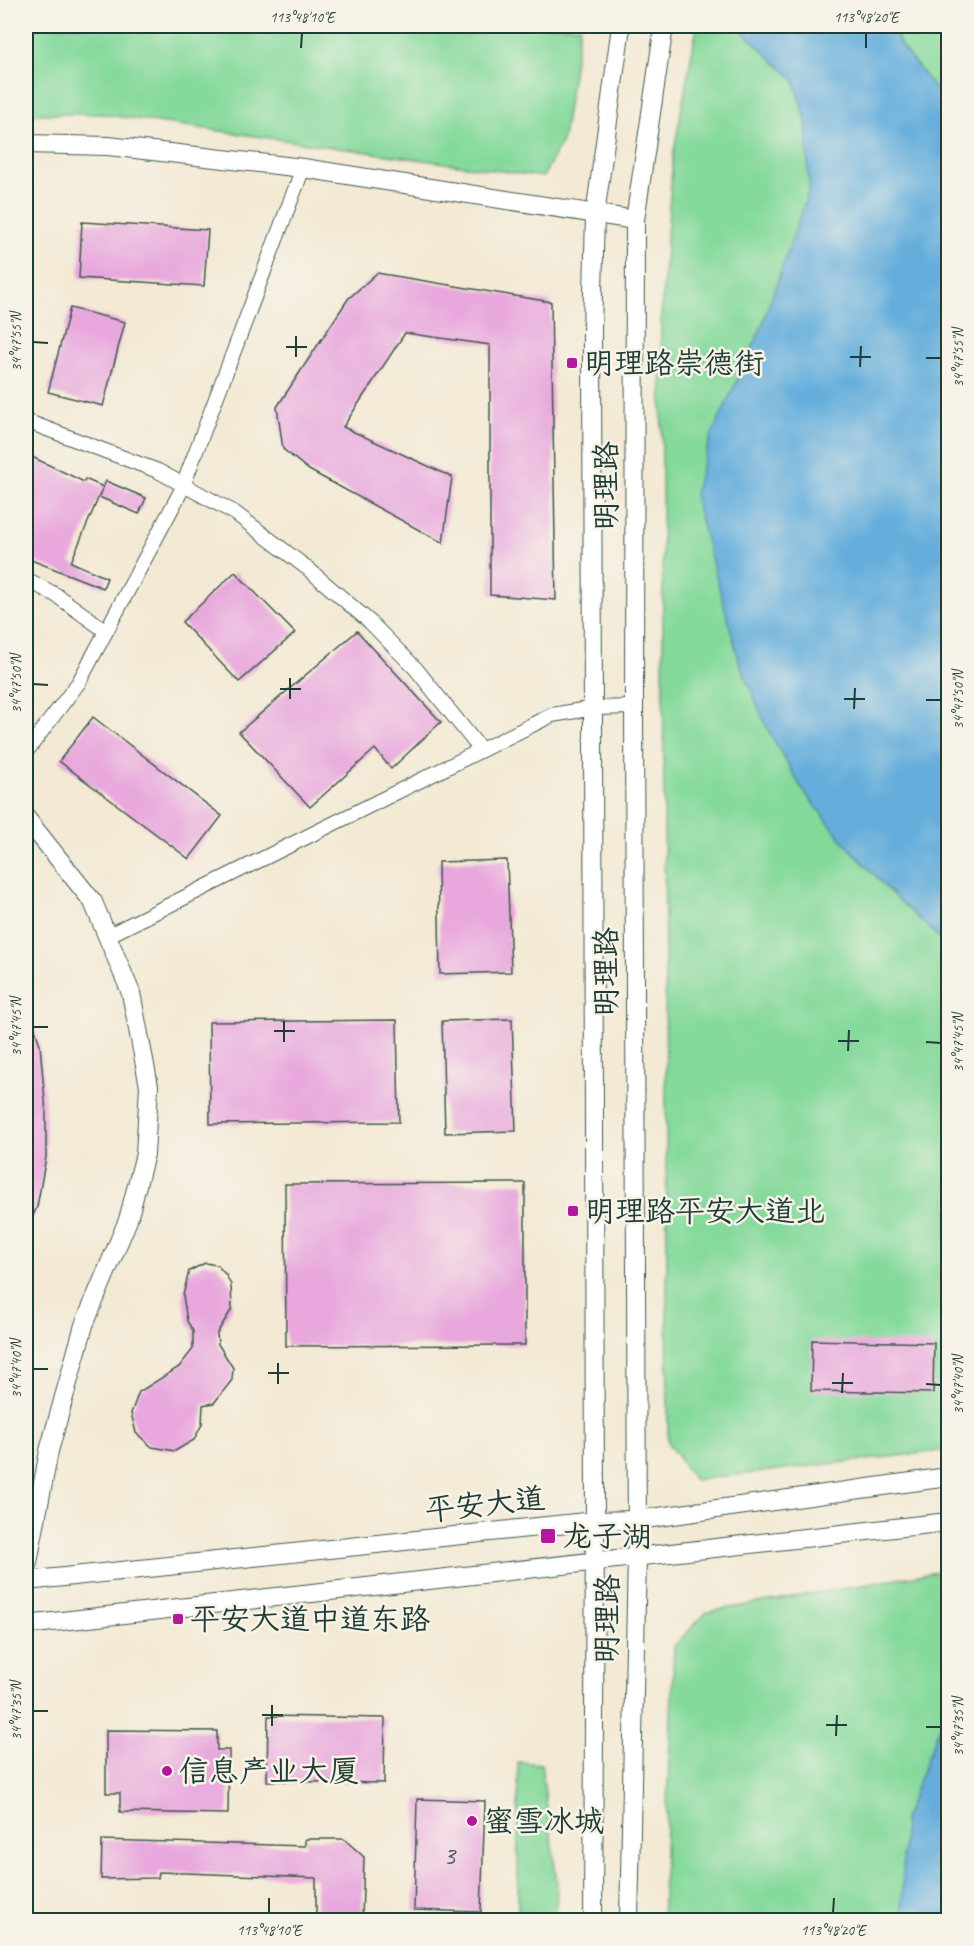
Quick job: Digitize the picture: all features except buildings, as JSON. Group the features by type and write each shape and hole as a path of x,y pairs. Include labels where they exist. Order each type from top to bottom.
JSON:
{"main road":[{"name":"明理路","path":"593,1920 595,1521 592,332 595,215 621,26"},
{"name":"明理路","path":"629,1920 637,1557 633,707 635,220 664,27"},
{"path":"26,144 108,146 303,168 635,220"},
{"path":"26,818 93,902 131,993 150,1086 145,1154 128,1220 84,1325 49,1451 26,1573"},
{"name":"平安大道","path":"26,1581 595,1521 637,1520 948,1477"},
{"path":"26,1624 948,1522"}],"street":[{"path":"26,752 79,682 183,484 303,168"},
{"path":"26,421 148,466 235,513 308,568 370,622 416,669 481,750"},
{"path":"26,579 56,595 106,631"},
{"path":"107,936 552,715 594,708 633,707"}],"green space":[{"path":"26,26 580,26 563,139 543,177 101,114 26,114"},
{"path":"697,26 948,26 948,1450 694,1480 668,1443 661,316 673,156"},
{"path":"948,1570 948,1920 662,1920 674,1646 707,1612"},
{"path":"518,1762 541,1764 557,1882 556,1920 518,1920"}],"water":[{"path":"731,26 893,26 901,46 948,105 948,182 946,182 948,199 948,946 891,893 844,842 802,789 767,728 740,664 694,495 710,439 760,331 809,191 806,121 794,80 738,27"},
{"path":"948,1705 948,1920 902,1920 904,1819"}],"place":[{"name":"明理路崇德街","path":"572,363"},
{"name":"明理路平安大道北","path":"573,1211"},
{"name":"龙子湖","path":"548,1536"},
{"name":"平安大道中道东路","path":"178,1619"},
{"name":"信息产业大厦","path":"167,1771"},
{"name":"蜜雪冰城","path":"472,1821"}]}
